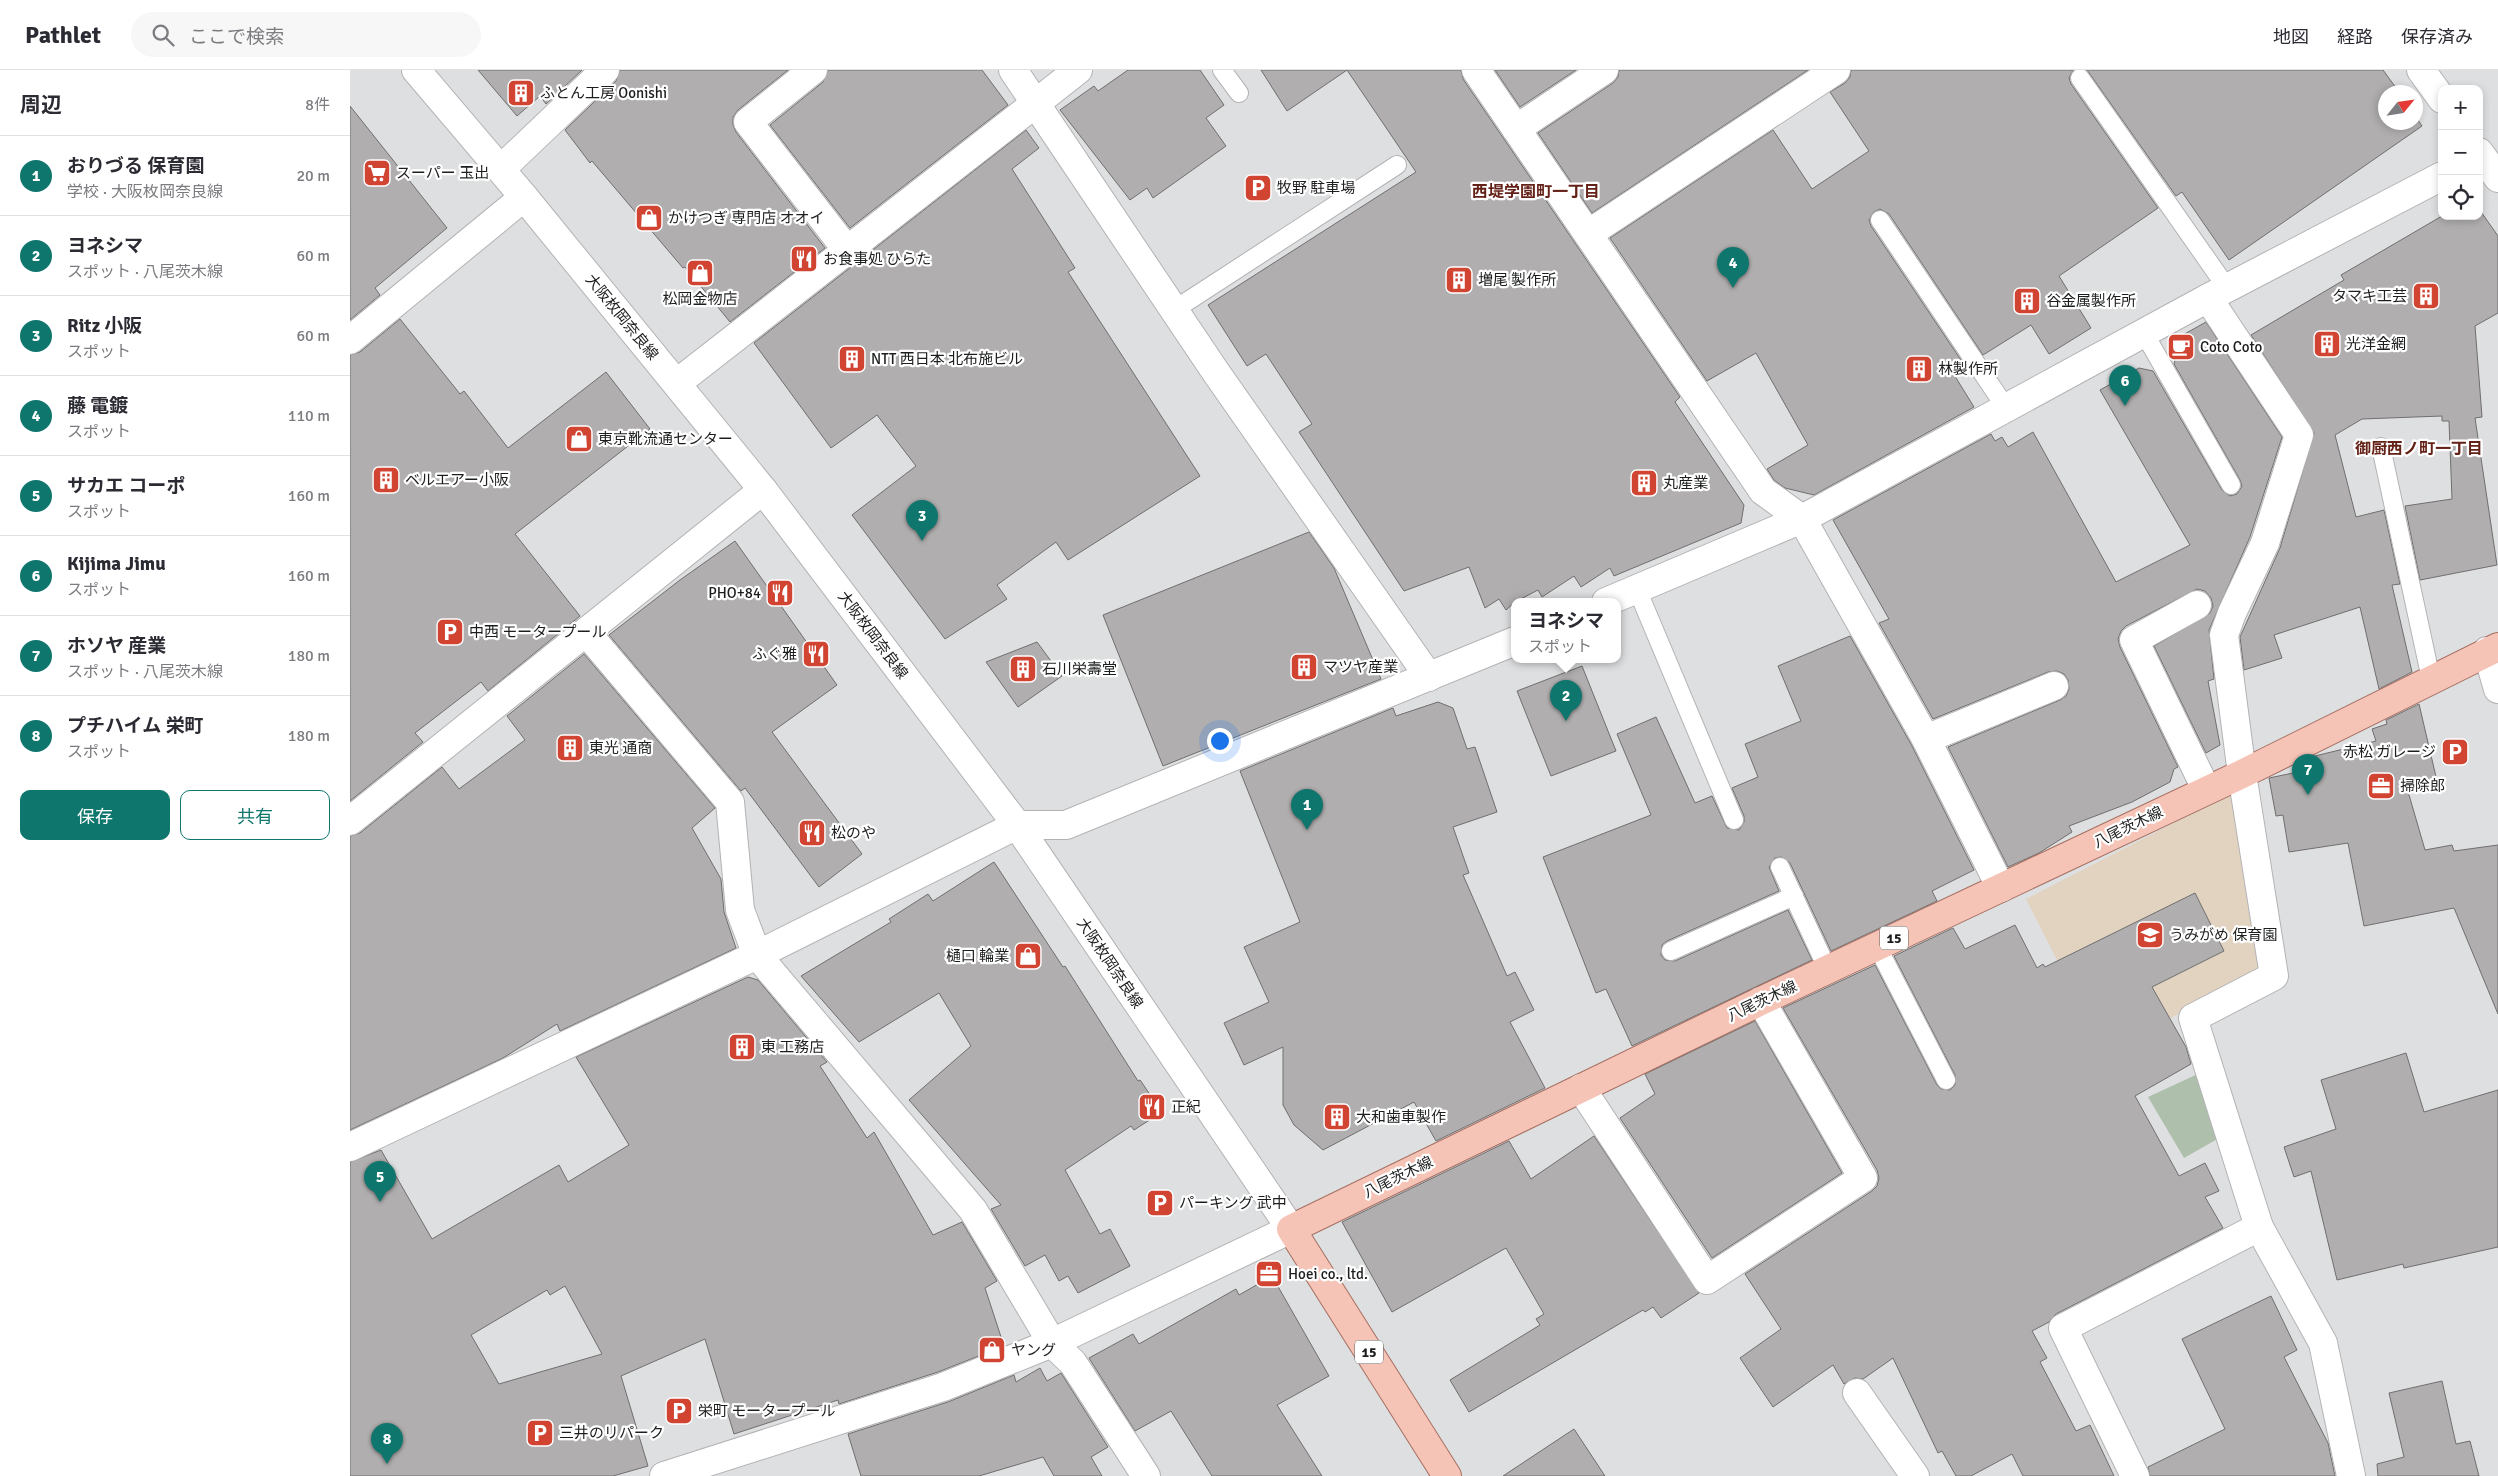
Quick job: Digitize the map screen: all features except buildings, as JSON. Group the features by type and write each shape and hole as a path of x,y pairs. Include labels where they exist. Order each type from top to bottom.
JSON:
{"main road":[{"name":"八尾茨木線","path":"1291,1229 1761,1001 2206,789 2242,774 2492,649"},
{"name":"15","path":"1291,1229 1447,1476"}],"street":[{"name":"大阪枚岡奈良線","path":"416,70 501,169 763,490 1016,825 1291,1229"},
{"path":"501,169 605,70"},
{"path":"813,70 748,122 847,250"},
{"path":"1013,70 1174,310 1429,677"},
{"path":"676,383 1078,70"},
{"path":"1476,70 1763,492 1802,519 1926,739 2001,888"},
{"path":"1516,129 1604,70"},
{"path":"1588,234 1836,70"},
{"path":"2421,70 2438,93"},
{"path":"2484,152 2498,178"},
{"path":"1616,598 1802,519 2218,293 2438,178"},
{"path":"350,340 524,197"},
{"path":"2218,293 2299,435 2265,544 2224,635 2242,774 2274,976 2193,1018 2260,1227 2323,1343 2351,1476"},
{"path":"350,821 763,490"},
{"path":"2197,605 2134,640 2206,789"},
{"path":"586,632 730,802 740,910 757,955 973,1210 1052,1343 1073,1364 1146,1476"},
{"path":"350,1147 757,955 1016,825 1066,825 1511,643"},
{"path":"2492,649 2498,689"},
{"path":"1926,739 2054,686"},
{"path":"1581,1088 1707,1280 1863,1178 1761,1001"},
{"path":"2135,1476 2063,1328 2260,1227"},
{"path":"664,1476 943,1387 1052,1343 1291,1229"},
{"path":"1857,1393 1915,1476"}],"lane":[{"path":"1222,70 1239,93"},
{"path":"2080,78 2218,293"},
{"path":"1174,310 1397,165"},
{"path":"1880,220 2006,408"},
{"path":"2144,333 2231,485"},
{"path":"2381,447 2431,679"},
{"path":"1637,589 1734,820"},
{"path":"1780,867 1828,970"},
{"path":"1672,951 1794,896"},
{"path":"1877,946 1946,1080"}],"shaded area":[{"name":"うみがめ 保育園","path":"2236,791 2260,971 2104,1053 2026,899"}],"green space":[{"path":"2200,1073 2221,1137 2184,1158 2148,1097"}],"place":[{"name":"ふとん工房 Oonishi","path":"521,93"},
{"name":"スーパー 玉出","path":"377,173"},
{"name":"牧野 駐車場","path":"1258,188"},
{"name":"かけつぎ 専門店 オオイ","path":"649,218"},
{"name":"お食事処 ひらた","path":"804,259"},
{"name":"松岡金物店","path":"700,273"},
{"name":"増尾 製作所","path":"1459,280"},
{"name":"藤 電鍍","path":"1733,288"},
{"name":"タマキ工芸","path":"2426,296"},
{"name":"谷金属製作所","path":"2027,301"},
{"name":"光洋金網","path":"2327,344"},
{"name":"Coto Coto","path":"2181,347"},
{"name":"NTT 西日本 北布施ビル","path":"852,359"},
{"name":"林製作所","path":"1919,369"},
{"name":"Kijima Jimu","path":"2125,406"},
{"name":"東京靴流通センター","path":"579,439"},
{"name":"ベルエアー小阪","path":"386,480"},
{"name":"丸産業","path":"1644,483"},
{"name":"Ritz 小阪","path":"922,541"},
{"name":"PHO+84","path":"780,593"},
{"name":"中西 モータープール","path":"450,632"},
{"name":"ふぐ雅","path":"816,654"},
{"name":"マツヤ産業","path":"1304,667"},
{"name":"石川栄壽堂","path":"1023,669"},
{"name":"ヨネシマ","path":"1566,721"},
{"name":"東光 通商","path":"570,748"},
{"name":"赤松 ガレージ","path":"2455,752"},
{"name":"掃除郎","path":"2381,786"},
{"name":"ホソヤ 産業","path":"2308,795"},
{"name":"おりづる 保育園","path":"1307,830"},
{"name":"松のや","path":"812,833"},
{"name":"うみがめ 保育園","path":"2150,935"},
{"name":"樋口 輪業","path":"1028,956"},
{"name":"東 工務店","path":"742,1047"},
{"name":"正紀","path":"1152,1107"},
{"name":"大和歯車製作","path":"1337,1117"},
{"name":"サカエ コーポ","path":"380,1202"},
{"name":"パーキング 武中","path":"1160,1203"},
{"name":"Hoei co., ltd.","path":"1269,1274"},
{"name":"ヤング","path":"992,1350"},
{"name":"栄町 モータープール","path":"679,1411"},
{"name":"三井のリパーク","path":"540,1433"},
{"name":"プチハイム 栄町","path":"387,1464"}],"district":[{"name":"西堤学園町一丁目","path":"1536,191"},
{"name":"御厨西ノ町一丁目","path":"2419,448"}]}
